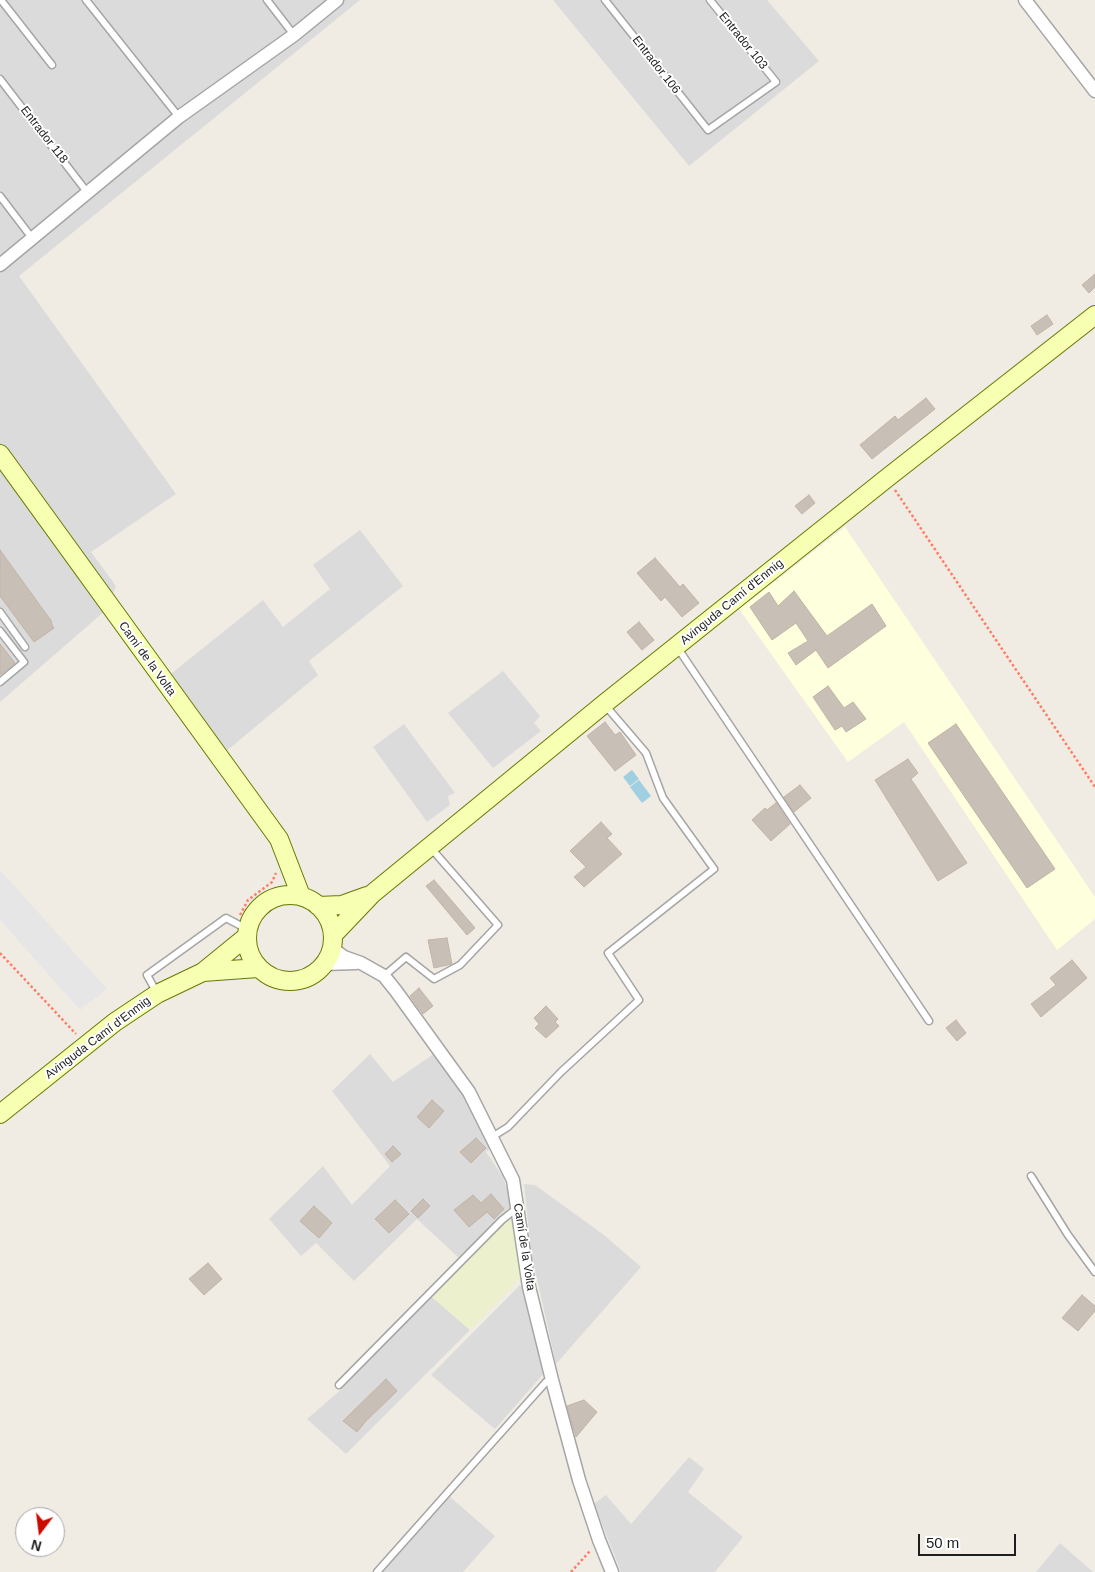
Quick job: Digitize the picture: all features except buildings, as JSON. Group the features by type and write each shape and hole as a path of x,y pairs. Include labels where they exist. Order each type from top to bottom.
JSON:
{"street":[{"path":"1025,0 1095,91"},
{"path":"0,264 179,117 294,35 335,1"},
{"name":"Avinguda Camí d'Enmig","path":"333,941 372,894 430,846 676,646 1095,316"},
{"name":"Camí de la Volta","path":"0,454 279,839 301,896"},
{"path":"276,897 290,866"},
{"name":"Avinguda Camí d'Enmig","path":"318,906 342,905 372,894"},
{"path":"301,896 318,906 328,919 333,941 324,964 305,979 280,980 258,968 249,954 243,930 257,909 276,897 301,896"},
{"name":"Avinguda Camí d'Enmig","path":"0,1114 115,1022 158,994 203,972 243,930"},
{"name":"Camí de la Volta","path":"333,941 344,957 361,963 384,976 469,1092 513,1180 529,1288 552,1380 580,1480 599,1540 612,1572"},
{"path":"324,964 361,963"},
{"name":"Avinguda Camí d'Enmig","path":"203,972 258,968"}],"lane":[{"path":"0,0 52,65"},
{"path":"86,0 179,117"},
{"path":"266,0 294,35"},
{"name":"Entrador 106","path":"605,0 708,130 776,82"},
{"name":"Entrador 103","path":"710,0 776,82"},
{"name":"Entrador 118","path":"0,79 87,192"},
{"path":"0,196 32,238"},
{"path":"0,612 25,647"},
{"path":"0,631 24,662 0,682"},
{"path":"676,646 929,1020"},
{"path":"492,1138 508,1127 561,1072 639,1000 608,953 714,869 663,798 646,753 604,704"},
{"path":"384,976 406,957 434,979 460,964 498,925 430,846"},
{"path":"158,994 147,975 226,918 243,930"},
{"path":"1031,1176 1068,1235 1095,1272"},
{"path":"339,1385 502,1220 518,1208"},
{"path":"377,1572 546,1382 552,1380"}],"path":[{"path":"887,478 1095,787"},
{"path":"243,930 248,900 272,882 279,866 290,866"},
{"path":"0,953 77,1034 83,1030"},
{"path":"571,1572 599,1540"}],"shaded area":[{"path":"0,0 360,0 19,276 176,494 91,552 116,586 106,610 0,702"},
{"path":"553,0 767,0 819,61 689,166"},
{"path":"845,527 1095,897 1095,919 1057,950 904,722 848,762 739,609"},
{"path":"360,530 403,586 309,661 318,675 224,753 167,677 263,600 283,627 330,589 313,565"},
{"path":"503,671 540,716 534,723 541,731 493,768 448,713"},
{"path":"404,724 455,793 448,796 450,805 427,822 373,747"},
{"path":"0,870 107,989 80,1010 0,920"},
{"path":"435,1053 469,1102 493,1145 486,1152 503,1177 512,1205 459,1258 417,1219 354,1281 316,1243 301,1256 269,1219 323,1166 352,1205 390,1166 332,1091 370,1054 393,1082"},
{"path":"524,1184 535,1185 604,1235 641,1267 556,1364 531,1252"},
{"path":"512,1205 523,1275 470,1330 425,1291"},
{"path":"520,1285 527,1295 546,1371 495,1429 431,1375"},
{"path":"431,1296 470,1330 346,1454 307,1419 342,1389"},
{"path":"689,1457 704,1469 688,1492 743,1537 715,1572 621,1572 594,1504 606,1495 631,1524"},
{"path":"448,1495 495,1536 463,1572 381,1572"},
{"path":"1060,1543 1093,1572 1036,1572"}],"water":[{"path":"632,770 639,779 630,786 623,777"},
{"path":"639,780 651,796 642,803 630,787"}]}
